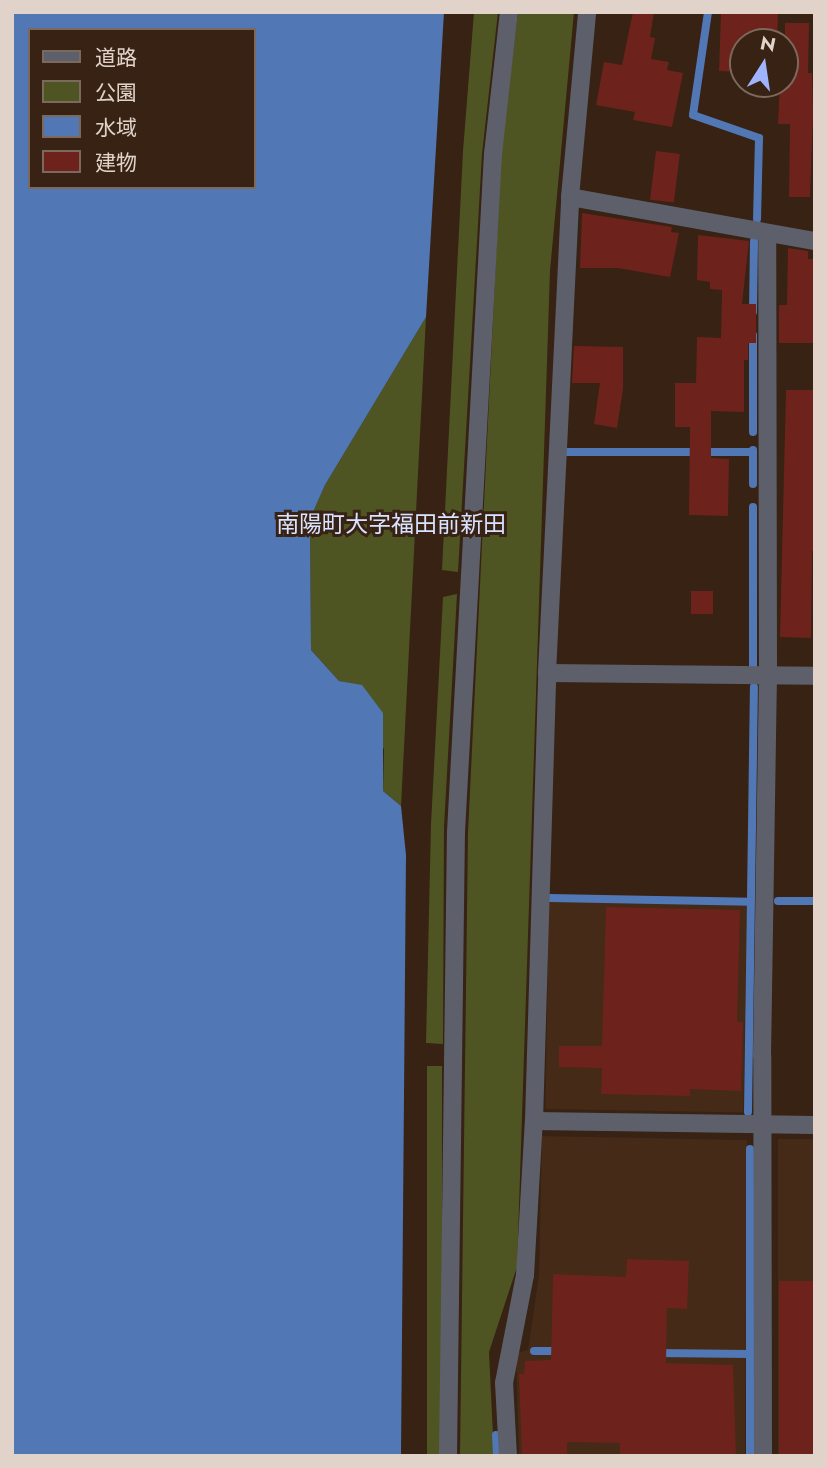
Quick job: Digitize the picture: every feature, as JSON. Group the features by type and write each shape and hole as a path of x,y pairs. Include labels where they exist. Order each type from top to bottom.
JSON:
{"street":[{"path":"447,1456 456,832 493,154 509,12"},
{"path":"508,1456 505,1384 525,1275 534,1121 547,673 570,197 587,12"},
{"path":"570,197 815,241"},
{"path":"763,1456 762,1124 768,676 767,233"},
{"path":"547,673 815,676"},
{"path":"534,1121 815,1125"}],"shaded area":[{"path":"549,901 747,904 743,1112 545,1109"},
{"path":"542,1136 747,1140 745,1456 519,1456 516,1353 528,1350 539,1275"},
{"path":"778,1139 815,1139 815,1456 778,1456"}],"green space":[{"path":"474,12 498,12 482,154 458,572 442,570 463,151"},
{"path":"518,12 574,12 550,271 517,1267 489,1352 494,1456 460,1456 468,832 501,154"},
{"path":"426,317 401,806 383,791 384,750 362,686 339,681 311,650 310,519 325,485"},
{"path":"457,594 444,827 443,1044 426,1043 431,824 443,597"},
{"path":"427,1066 442,1066 442,1456 427,1456"}],"water":[{"path":"12,12 444,12 426,317 325,485 310,519 311,650 339,681 362,685 383,713 383,791 401,806 406,855 401,1456 12,1456"}],"building":[{"path":"633,12 654,12 650,37 655,38 651,59 669,62 667,70 683,73 672,127 633,120 635,112 596,105 604,62 622,65"},
{"path":"721,12 778,14 778,28 729,28 729,71 719,71"},
{"path":"785,23 809,23 808,73 812,73 813,114 810,197 789,197 790,124 778,124 779,98 799,98 799,28 785,28"},
{"path":"656,151 680,154 674,203 650,200"},
{"path":"582,213 672,227 671,232 679,233 670,277 618,268 580,268"},
{"path":"698,235 749,241 742,304 756,304 756,343 748,343 748,360 744,360 744,412 711,411 711,458 729,459 728,516 689,515 690,427 675,427 675,383 696,383 697,337 721,338 722,290 710,289 710,282 697,280"},
{"path":"788,248 808,251 808,259 815,259 815,343 779,343 779,305 787,305"},
{"path":"574,346 623,347 623,389 617,428 594,424 600,383 572,383"},
{"path":"786,390 815,390 815,551 812,551 811,638 780,637"},
{"path":"691,591 713,591 713,614 691,614"},
{"path":"606,907 740,910 737,1022 743,1022 741,1091 690,1089 690,1096 601,1094 602,1068 559,1067 559,1046 602,1046"},
{"path":"627,1259 689,1261 687,1309 667,1308 666,1363 733,1365 736,1456 620,1456 620,1443 567,1442 567,1456 522,1456 519,1374 524,1374 525,1361 551,1360 553,1274 626,1277"},
{"path":"779,1281 815,1281 815,1456 779,1456"}],"waterway":[{"path":"708,12 693,115 759,138 757,219"},
{"path":"753,312 754,241"},
{"path":"753,335 753,432"},
{"path":"753,450 753,484"},
{"path":"565,452 752,452"},
{"path":"753,507 753,666"},
{"path":"748,1112 754,687"},
{"path":"550,898 750,902"},
{"path":"778,901 815,901"},
{"path":"750,1149 750,1456"},
{"path":"534,1351 562,1351"},
{"path":"655,1353 751,1354"},
{"path":"496,1435 497,1456"}],"district":[{"name":"南陽町大字福田前新田","path":"391,524"}]}
